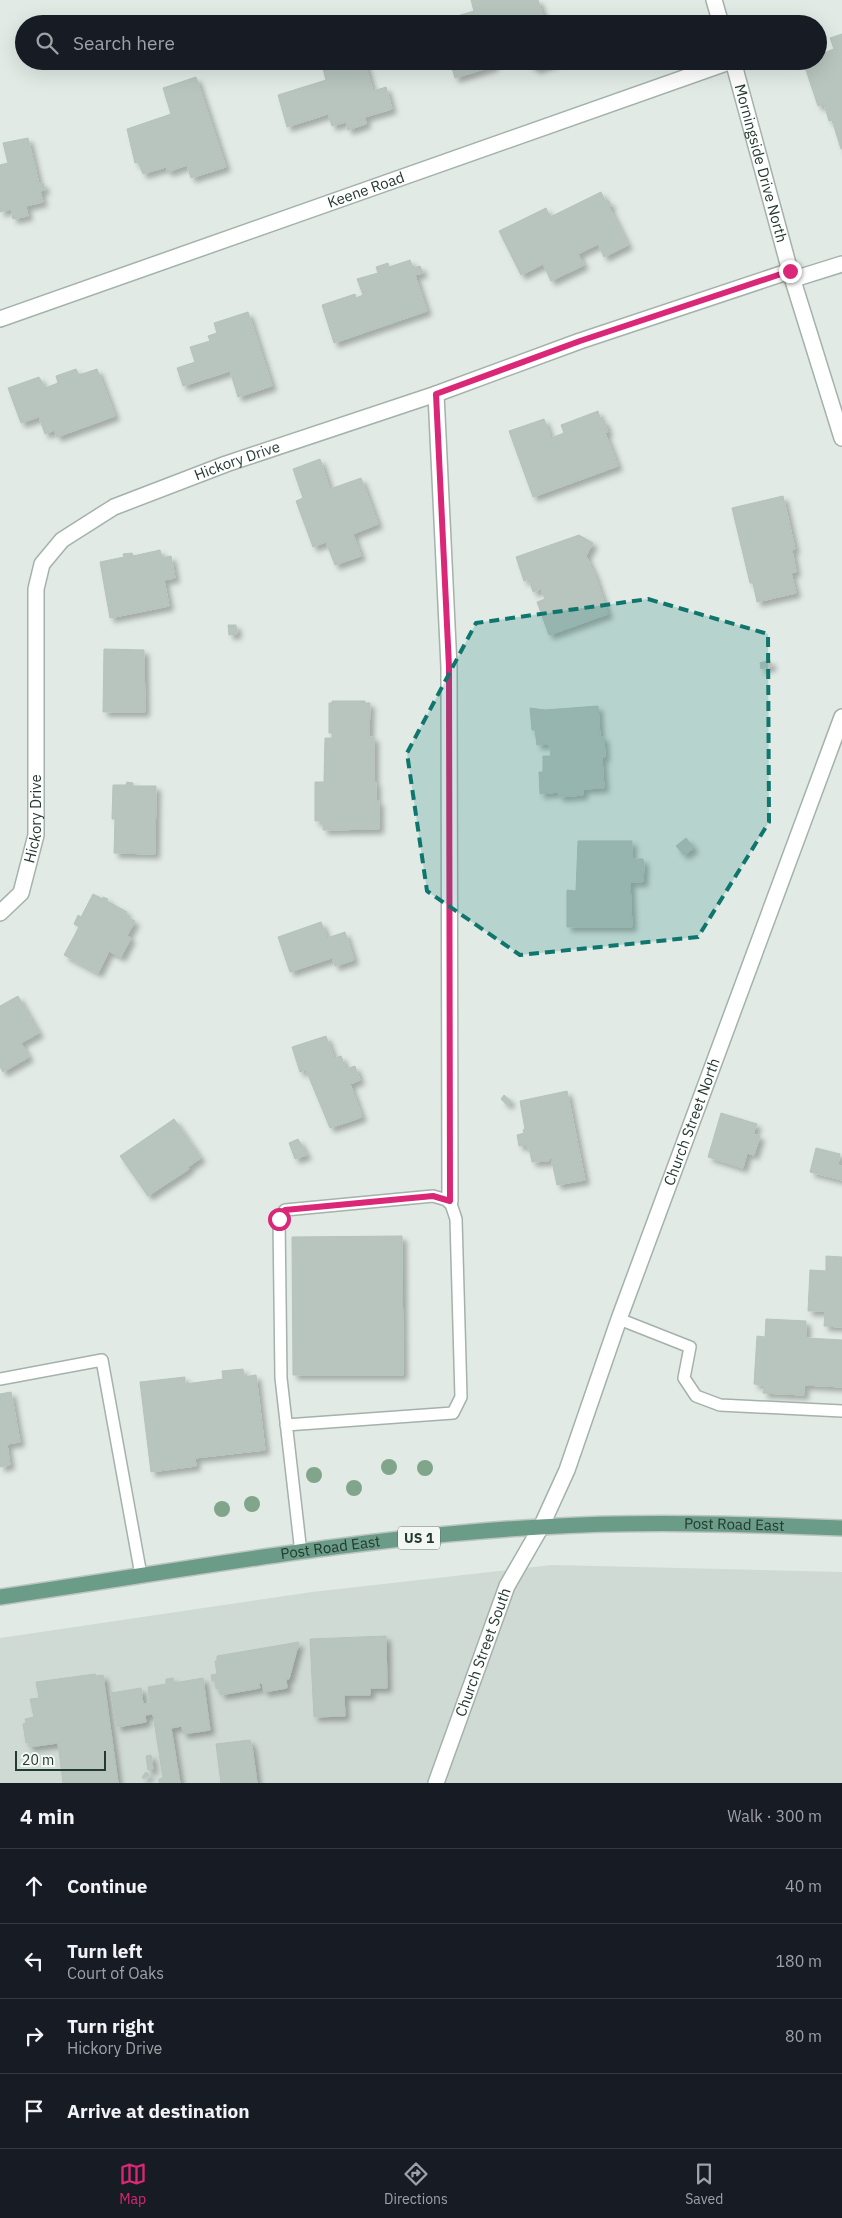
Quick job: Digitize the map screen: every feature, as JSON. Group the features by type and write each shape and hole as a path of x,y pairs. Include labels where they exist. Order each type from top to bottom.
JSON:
{"main road":[{"name":"Post Road East","path":"0,1597 301,1553 541,1526 702,1524 842,1528"}],"street":[{"path":"714,0 718,15"},
{"name":"Keene Road","path":"0,318 706,70"},
{"name":"Morningside Drive North","path":"735,70 792,275 842,438"},
{"name":"Hickory Drive","path":"0,913 21,893 36,835 36,590 42,564 62,540 114,507 226,464 436,394 580,341 792,275 842,264"},
{"path":"436,394 449,667 450,1201"},
{"name":"Church Street North","path":"541,1526 567,1470 619,1319 842,717"},
{"name":"Church Street South","path":"436,1783 507,1586 541,1526"}],"lane":[{"path":"286,1425 453,1413 461,1397 456,1219 450,1201 433,1196 285,1210 279,1219 281,1378 286,1425 301,1553"},
{"path":"619,1319 690,1347 684,1378 696,1396 720,1406 842,1411"},
{"path":"0,1379 102,1360 141,1575"}],"highlighted area":[{"path":"648,599 768,634 769,822 698,937 520,955 427,891 407,753 476,623"}],"shaded area":[{"path":"552,1565 842,1572 842,1783 0,1783 0,1638 312,1592"}],"building":[{"path":"471,0 538,0 543,15 460,15 474,11"},
{"path":"842,34 842,149 832,120 829,121 824,104 818,106 806,70 827,70 827,52 834,49 830,38"},
{"path":"323,70 367,70 373,91 386,87 392,109 365,117 366,124 348,130 346,122 332,126 328,114 287,127 278,95 326,80"},
{"path":"453,70 481,70 455,78"},
{"path":"196,77 226,167 191,178 187,165 168,172 166,167 143,174 138,162 135,163 127,129 171,114 163,88"},
{"path":"28,138 39,184 43,183 45,190 40,191 43,202 26,206 28,216 13,219 11,209 0,212 0,165 8,163 3,143"},
{"path":"601,192 606,202 609,201 611,206 609,207 628,245 604,257 598,244 578,254 584,265 551,281 543,264 521,275 499,231 546,208 550,217"},
{"path":"410,260 413,268 420,266 423,273 415,275 427,311 334,343 322,305 355,294 356,298 363,295 357,279 378,273 376,267 388,263 389,267"},
{"path":"248,312 272,386 238,397 230,371 183,386 177,368 195,362 190,347 210,341 208,336 217,333 214,323"},
{"path":"76,369 79,375 97,369 115,416 57,437 54,430 45,434 39,417 21,423 8,388 39,377 45,388 58,383 56,376"},
{"path":"598,411 601,421 604,420 608,432 605,433 618,466 533,497 509,431 544,419 551,438 564,433 561,425"},
{"path":"320,459 330,489 361,478 378,524 353,534 361,556 335,565 326,542 313,547 296,501 303,498 293,469"},
{"path":"783,496 795,549 792,550 796,572 791,573 796,593 757,602 753,583 750,583 732,508"},
{"path":"579,535 593,543 586,556 608,614 549,635 537,602 545,599 541,589 533,592 529,579 524,581 516,557"},
{"path":"160,550 162,558 171,556 175,578 164,580 169,606 110,618 100,562 124,557 123,554 132,553 133,556"},
{"path":"228,625 236,625 237,634 229,635"},
{"path":"104,649 144,650 145,712 103,712"},
{"path":"770,660 772,666 761,669 760,663"},
{"path":"332,701 365,701 365,703 370,703 369,737 374,737 374,782 376,782 376,801 379,801 379,829 323,830 323,821 315,821 315,782 324,782 325,738 332,738 332,733 329,733 329,703 332,703"},
{"path":"598,706 600,737 604,737 605,757 602,758 604,788 583,789 583,795 559,797 559,792 540,794 539,772 543,772 543,756 551,756 549,744 537,745 535,730 532,730 530,708 545,710"},
{"path":"127,782 133,783 133,786 156,786 155,854 114,853 113,785 126,785"},
{"path":"686,838 694,848 684,855 676,846"},
{"path":"578,841 632,841 632,859 643,859 644,866 643,882 630,882 632,927 567,927 567,890 576,891"},
{"path":"93,894 103,899 103,897 108,899 107,901 127,912 125,916 135,921 127,936 131,938 121,957 109,951 98,973 64,955 79,927 74,924 78,915 81,917"},
{"path":"321,922 327,938 345,932 354,960 335,966 332,958 290,972 278,937"},
{"path":"18,996 39,1033 21,1043 29,1057 3,1072 0,1067 0,1006"},
{"path":"326,1036 334,1058 341,1056 346,1069 355,1066 360,1080 350,1084 362,1117 330,1128 306,1070 300,1072 292,1047"},
{"path":"567,1091 585,1180 557,1185 551,1157 549,1157 549,1161 532,1162 529,1148 526,1145 519,1146 517,1135 524,1133 523,1130 525,1129 520,1101"},
{"path":"504,1095 511,1101 507,1105 501,1099"},
{"path":"721,1113 757,1124 753,1134 760,1136 754,1155 747,1153 743,1168 708,1157"},
{"path":"174,1119 201,1158 188,1167 189,1169 148,1196 120,1156"},
{"path":"298,1139 307,1155 295,1159 289,1143"},
{"path":"816,1148 840,1154 838,1165 842,1166 842,1180 810,1172"},
{"path":"402,1236 403,1375 293,1375 292,1237"},
{"path":"826,1256 842,1257 842,1327 824,1326 825,1311 808,1311 810,1270 826,1271"},
{"path":"766,1319 806,1321 806,1338 842,1340 842,1387 804,1385 804,1395 763,1393 764,1385 754,1384 757,1336 765,1337"},
{"path":"243,1369 244,1377 256,1375 265,1450 195,1458 196,1466 151,1472 140,1382 185,1377 185,1384 223,1379 222,1371"},
{"path":"11,1392 20,1442 7,1444 10,1465 0,1467 0,1394"},
{"path":"386,1636 387,1688 370,1688 370,1695 344,1695 345,1716 314,1717 310,1639"},
{"path":"299,1642 289,1679 286,1679 287,1688 264,1692 262,1683 259,1683 260,1688 221,1695 220,1688 216,1689 215,1681 212,1681 211,1675 217,1674 215,1661 217,1661 217,1656"},
{"path":"95,1674 96,1676 103,1675 118,1783 63,1783 58,1743 29,1747 29,1742 26,1743 23,1724 26,1723 25,1719 34,1717 30,1699 39,1698 36,1682"},
{"path":"173,1678 174,1683 203,1678 210,1730 183,1734 182,1726 171,1728 180,1783 159,1783 159,1779 163,1778 153,1714 145,1715 146,1722 117,1727 111,1693 141,1688 143,1704 150,1703 148,1687 166,1684 166,1679"},
{"path":"250,1740 257,1783 221,1783 216,1744"},
{"path":"151,1755 153,1769 148,1770 146,1756"},
{"path":"146,1772 149,1775 144,1779 142,1777"}],"route":[{"path":"279,1219 285,1210 433,1196 450,1201 449,667 436,394 580,341 790,271"}]}
